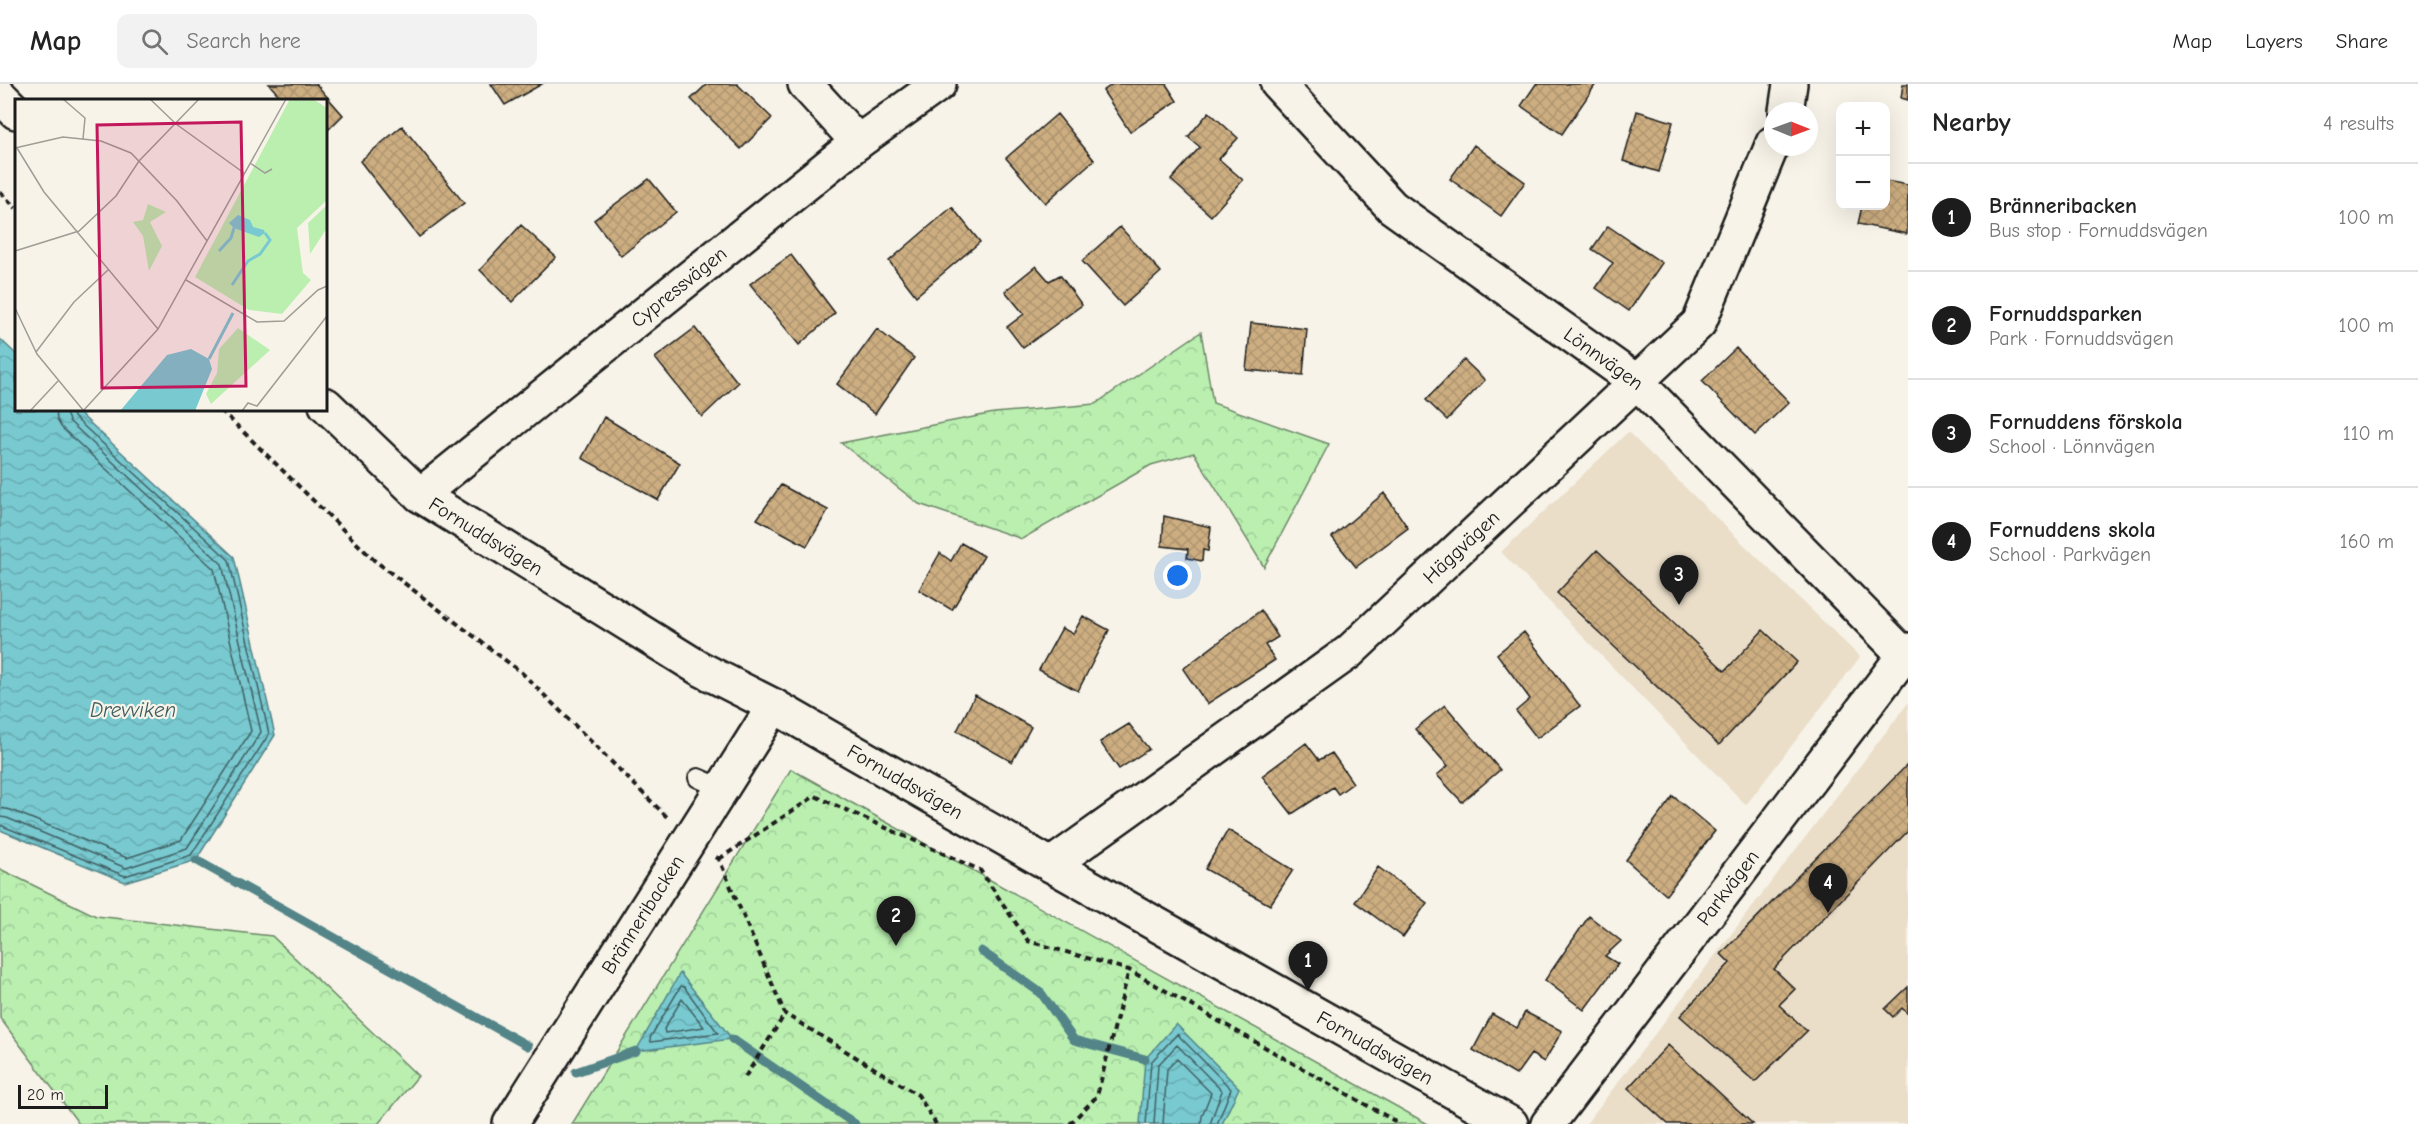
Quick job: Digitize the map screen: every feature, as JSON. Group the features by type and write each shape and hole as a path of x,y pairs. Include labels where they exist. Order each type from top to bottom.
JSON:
{"street":[{"path":"804,84 858,142"},
{"name":"Cypressvägen","path":"420,495 858,142 939,84"},
{"name":"Lönnvägen","path":"1278,84 1392,207 1637,382 1906,654"},
{"path":"1787,102 1790,84"},
{"path":"0,96 15,111"},
{"name":"Häggvägen","path":"1051,866 1349,652 1700,323 1768,156"},
{"name":"Fornuddsvägen","path":"327,406 420,495 699,668 774,706 1051,866 1511,1124"},
{"name":"Parkvägen","path":"1548,1124 1906,654"},
{"name":"Bränneribacken","path":"510,1124 689,839 710,783 774,706"}],"path":[{"path":"0,192 15,207"},
{"path":"222,411 374,560 522,672 689,839 719,859 785,1014 918,1095 936,1124"},
{"path":"719,859 815,796 980,870 1028,941 1129,970 1400,1124"},
{"path":"1070,1124 1097,1096 1129,970"},
{"path":"745,1077 785,1014"}],"shaded area":[{"path":"1628,432 1860,657 1746,805 1501,552"},
{"path":"1908,703 1908,1124 1586,1124"}],"green space":[{"path":"1201,332 1213,403 1329,444 1264,567 1194,453 1151,465 1022,539 919,504 841,443 994,413 1095,404"},
{"path":"791,769 1428,1124 572,1124"},
{"path":"0,869 96,916 272,936 418,1076 378,1124 79,1124 0,1018"}],"water":[{"name":"Drevviken","path":"0,339 15,353 15,411 77,411 234,557 275,735 196,860 125,882 0,830"},
{"path":"680,973 732,1039 636,1051"},
{"path":"1176,1024 1239,1088 1222,1124 1140,1124 1145,1059"}],"building":[{"path":"269,84 316,84 343,115 327,131 327,99 282,99"},
{"path":"491,84 542,84 505,105"},
{"path":"707,84 737,84 772,118 741,149 691,99"},
{"path":"1113,84 1166,84 1177,101 1130,132 1103,91"},
{"path":"1536,84 1596,84 1562,134 1521,106"},
{"path":"1903,84 1908,84 1908,100 1901,98"},
{"path":"1637,111 1673,122 1659,172 1623,161"},
{"path":"1209,112 1238,138 1219,159 1243,180 1211,216 1171,180 1200,147 1188,137"},
{"path":"1057,114 1094,160 1045,203 1006,158"},
{"path":"402,126 464,203 419,237 360,161"},
{"path":"1474,145 1525,182 1501,216 1450,179"},
{"path":"649,179 676,212 621,256 594,220"},
{"path":"1890,182 1908,185 1907,234 1858,224 1861,210 1890,210"},
{"path":"952,207 980,242 916,296 889,261"},
{"path":"521,225 556,257 512,302 480,270"},
{"path":"1608,226 1662,263 1629,311 1596,288 1613,263 1592,249"},
{"path":"1120,227 1161,272 1123,306 1082,261"},
{"path":"791,255 835,313 799,345 750,284"},
{"path":"1036,266 1049,281 1060,275 1082,305 1023,348 1007,327 1024,314 1005,291"},
{"path":"1251,323 1307,329 1303,375 1246,370"},
{"path":"695,328 738,383 702,417 655,358"},
{"path":"877,329 914,358 875,414 837,384"},
{"path":"1736,348 1789,402 1755,435 1702,381"},
{"path":"1464,360 1485,380 1447,420 1426,400"},
{"path":"604,417 680,463 658,500 582,458"},
{"path":"781,485 828,510 807,546 757,519"},
{"path":"1384,493 1408,528 1356,567 1332,537"},
{"path":"1164,516 1211,527 1208,551 1203,550 1202,561 1187,558 1188,549 1162,546"},
{"path":"961,543 984,556 952,610 919,590 940,553 951,561"},
{"path":"1597,550 1725,671 1763,630 1797,662 1719,745 1557,593"},
{"path":"1261,610 1278,637 1265,645 1275,660 1207,704 1183,669"},
{"path":"1083,616 1109,630 1078,691 1039,670 1062,628 1073,634"},
{"path":"1524,632 1580,706 1537,738 1516,711 1530,699 1497,654"},
{"path":"975,695 1031,727 1012,762 957,731"},
{"path":"1445,705 1500,770 1462,802 1437,775 1448,766 1415,729"},
{"path":"1129,724 1149,749 1119,769 1100,742"},
{"path":"1306,743 1319,760 1332,753 1353,783 1338,794 1333,787 1292,814 1262,776"},
{"path":"1908,764 1908,831 1774,969 1795,989 1779,1005 1807,1031 1755,1082 1680,1016 1730,963 1721,954"},
{"path":"1673,796 1715,831 1666,895 1626,860"},
{"path":"1228,830 1293,870 1270,905 1205,869"},
{"path":"1378,867 1427,903 1403,937 1355,902"},
{"path":"1589,916 1621,941 1605,956 1618,964 1584,1010 1545,980"},
{"path":"1908,987 1908,1014 1902,1008 1893,1017 1885,1009"},
{"path":"1525,1012 1562,1031 1544,1062 1531,1054 1516,1075 1473,1050 1492,1014 1517,1028"},
{"path":"1668,1045 1753,1124 1668,1124 1628,1088"}],"waterway":[{"path":"196,860 528,1046"},
{"path":"981,951 1041,993 1074,1040 1145,1059"},
{"path":"732,1039 855,1124"},
{"path":"576,1072 636,1051"}],"place":[{"name":"Fornuddens förskola","path":"1679,605"},
{"name":"Fornuddens skola","path":"1828,913"},
{"name":"Fornuddsparken","path":"896,946"},
{"name":"Bränneribacken","path":"1308,991"}]}
